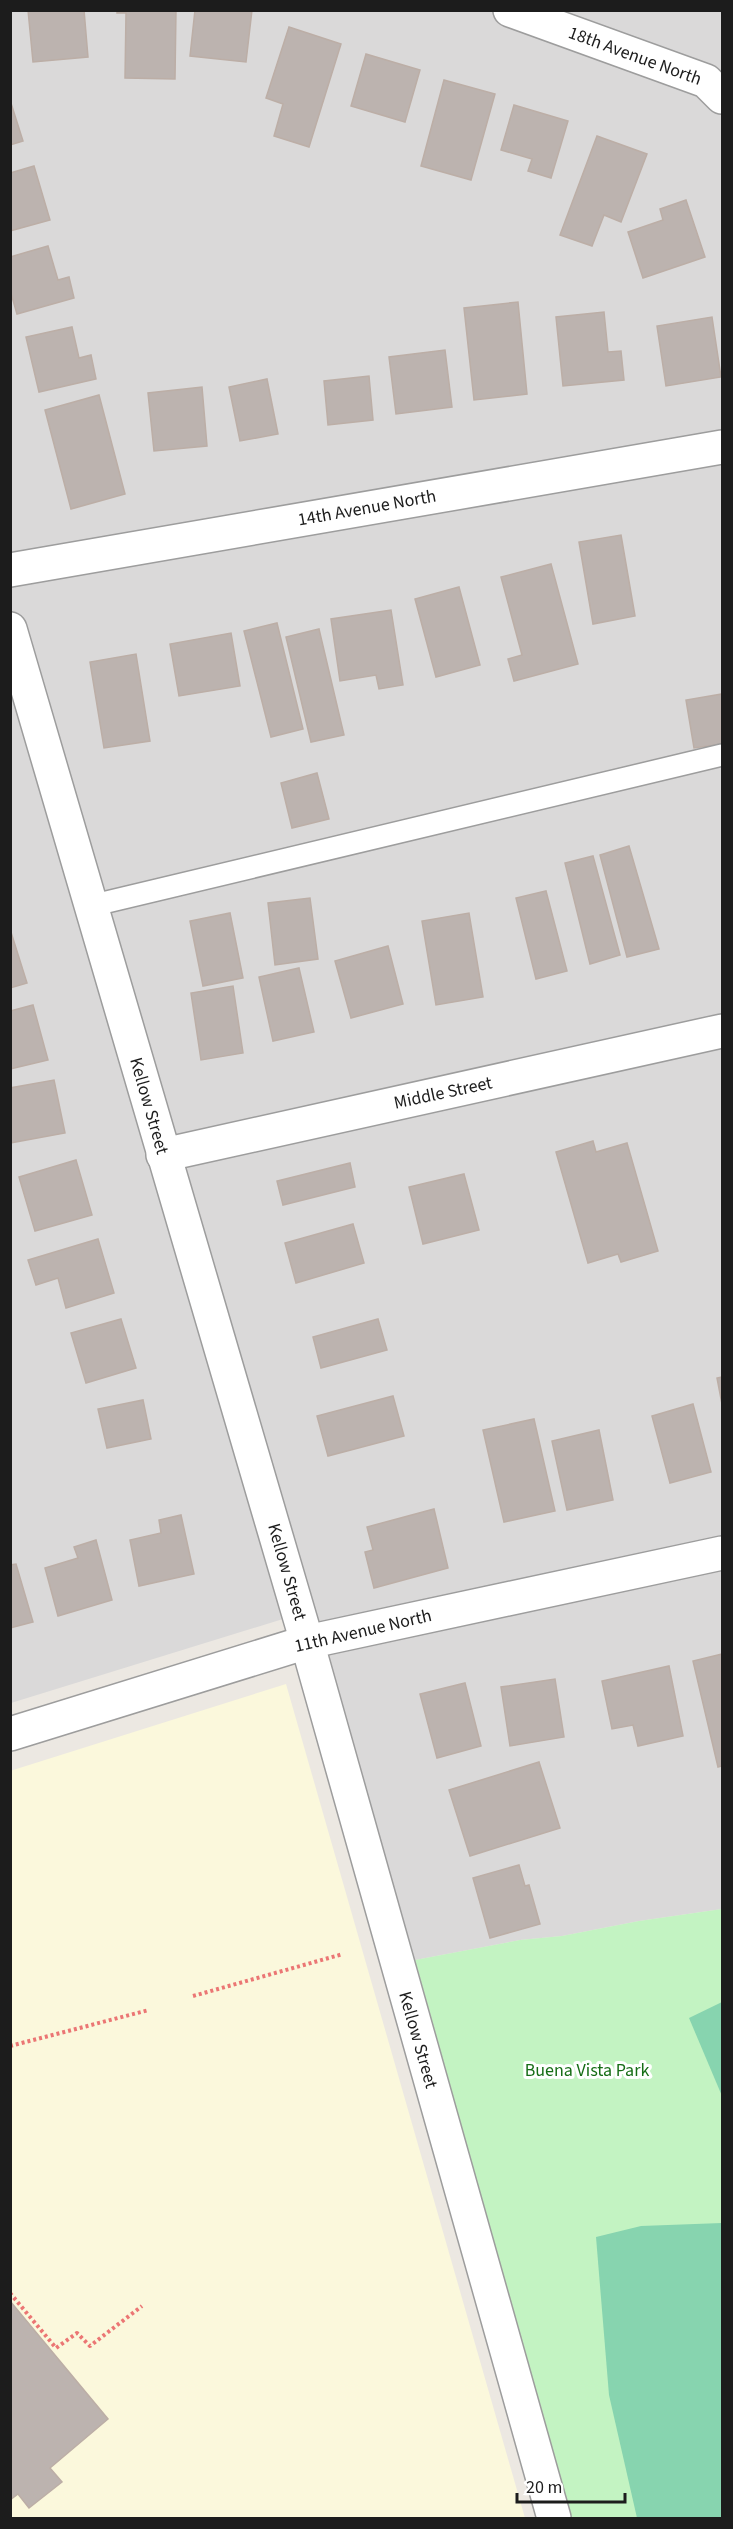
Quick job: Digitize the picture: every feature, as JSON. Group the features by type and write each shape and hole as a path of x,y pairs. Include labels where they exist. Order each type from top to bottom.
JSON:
{"street":[{"name":"18th Avenue North","path":"510,10 706,81 723,97"},
{"name":"14th Avenue North","path":"10,570 723,447"},
{"name":"Kellow Street","path":"10,629 307,1642 554,2518"},
{"name":"Middle Street","path":"163,1155 723,1032"},
{"name":"11th Avenue North","path":"10,1734 307,1642 723,1553"}],"lane":[{"path":"90,906 723,755"}],"path":[{"path":"193,1996 343,1954"},
{"path":"10,2046 149,2010"},
{"path":"10,2293 56,2348 77,2333 90,2346 142,2306"}],"shaded area":[{"path":"11,11 722,11 722,1909 639,1921 562,1936 520,1940 415,1960 312,1610 11,1703"},
{"path":"286,1684 525,2518 11,2518 10,1771"}],"green space":[{"name":"Buena Vista Park","path":"722,1909 722,2518 571,2518 415,1960 520,1940 562,1936 639,1921"},
{"path":"722,2002 722,2096 689,2018"},
{"path":"722,2223 722,2518 637,2518 609,2395 596,2237 641,2226"}],"building":[{"path":"28,10 84,10 88,57 33,62"},
{"path":"117,10 176,10 175,79 125,78 126,13 117,13"},
{"path":"195,10 252,10 246,62 190,56"},
{"path":"289,27 341,44 309,147 274,136 283,104 266,98"},
{"path":"366,54 420,70 405,122 351,106"},
{"path":"444,80 495,94 471,180 421,166"},
{"path":"10,100 23,141 10,145"},
{"path":"514,105 568,121 551,178 528,171 532,159 501,150"},
{"path":"597,136 647,154 621,222 604,215 592,246 560,235"},
{"path":"34,166 50,220 10,231 10,173"},
{"path":"686,200 705,257 643,278 628,232 663,220 660,209"},
{"path":"48,246 58,280 69,277 74,298 17,314 10,290 10,257"},
{"path":"518,302 527,394 474,400 464,308"},
{"path":"604,312 608,352 621,351 624,380 563,386 556,317"},
{"path":"712,317 721,377 666,386 657,326"},
{"path":"72,327 79,358 91,355 96,379 39,392 26,337"},
{"path":"445,350 452,407 396,414 389,357"},
{"path":"369,376 373,420 328,425 324,381"},
{"path":"267,379 278,434 240,441 229,387"},
{"path":"202,387 207,446 154,451 148,393"},
{"path":"99,395 125,494 71,509 45,410"},
{"path":"621,535 635,616 593,624 579,542"},
{"path":"551,564 578,664 514,681 508,659 522,655 501,577"},
{"path":"459,587 480,665 436,677 415,599"},
{"path":"391,610 403,685 379,689 376,675 340,681 331,619"},
{"path":"277,623 303,729 271,737 244,631"},
{"path":"319,629 344,735 311,742 286,637"},
{"path":"231,633 240,686 179,696 170,644"},
{"path":"136,654 150,741 104,748 90,662"},
{"path":"722,694 722,744 694,748 686,700"},
{"path":"317,773 329,819 292,828 281,783"},
{"path":"629,846 659,949 627,957 600,855"},
{"path":"593,856 620,955 590,964 565,863"},
{"path":"546,891 567,971 536,979 516,898"},
{"path":"310,898 318,959 275,965 268,903"},
{"path":"230,913 243,978 203,986 190,921"},
{"path":"469,913 483,997 436,1005 422,921"},
{"path":"10,929 27,983 10,988"},
{"path":"388,946 403,1004 351,1018 335,961"},
{"path":"299,968 314,1032 273,1041 259,977"},
{"path":"233,986 243,1053 201,1060 191,993"},
{"path":"33,1005 48,1060 10,1069 10,1011"},
{"path":"54,1080 65,1133 10,1143 10,1088"},
{"path":"593,1141 596,1152 627,1143 658,1251 621,1262 618,1254 588,1263 556,1152"},
{"path":"76,1160 92,1215 35,1231 19,1177"},
{"path":"350,1163 355,1187 283,1205 277,1181"},
{"path":"464,1174 479,1230 423,1244 409,1187"},
{"path":"353,1224 364,1263 296,1283 285,1243"},
{"path":"98,1239 114,1293 66,1308 58,1278 36,1285 28,1260"},
{"path":"121,1319 136,1368 86,1383 71,1333"},
{"path":"378,1319 387,1350 321,1368 313,1337"},
{"path":"722,1377 722,1404 717,1378"},
{"path":"393,1396 404,1436 328,1456 317,1416"},
{"path":"143,1400 151,1439 107,1448 98,1409"},
{"path":"693,1404 711,1472 670,1483 652,1416"},
{"path":"534,1419 555,1511 504,1522 483,1430"},
{"path":"599,1430 613,1500 567,1510 552,1441"},
{"path":"434,1509 448,1568 374,1588 365,1552 373,1550 367,1527"},
{"path":"181,1515 194,1574 139,1586 130,1540 161,1533 159,1520"},
{"path":"96,1540 112,1600 58,1616 45,1568 78,1558 74,1547"},
{"path":"16,1564 33,1622 10,1628 10,1565"},
{"path":"722,1654 722,1766 718,1767 693,1661"},
{"path":"669,1666 683,1736 638,1746 633,1725 612,1729 602,1681"},
{"path":"555,1679 564,1737 510,1746 501,1687"},
{"path":"465,1683 481,1746 437,1758 420,1694"},
{"path":"539,1762 560,1828 470,1856 449,1790"},
{"path":"519,1865 525,1886 529,1885 540,1924 490,1938 473,1878"},
{"path":"10,2301 108,2419 50,2468 62,2482 29,2508 18,2494 10,2500"}]}
